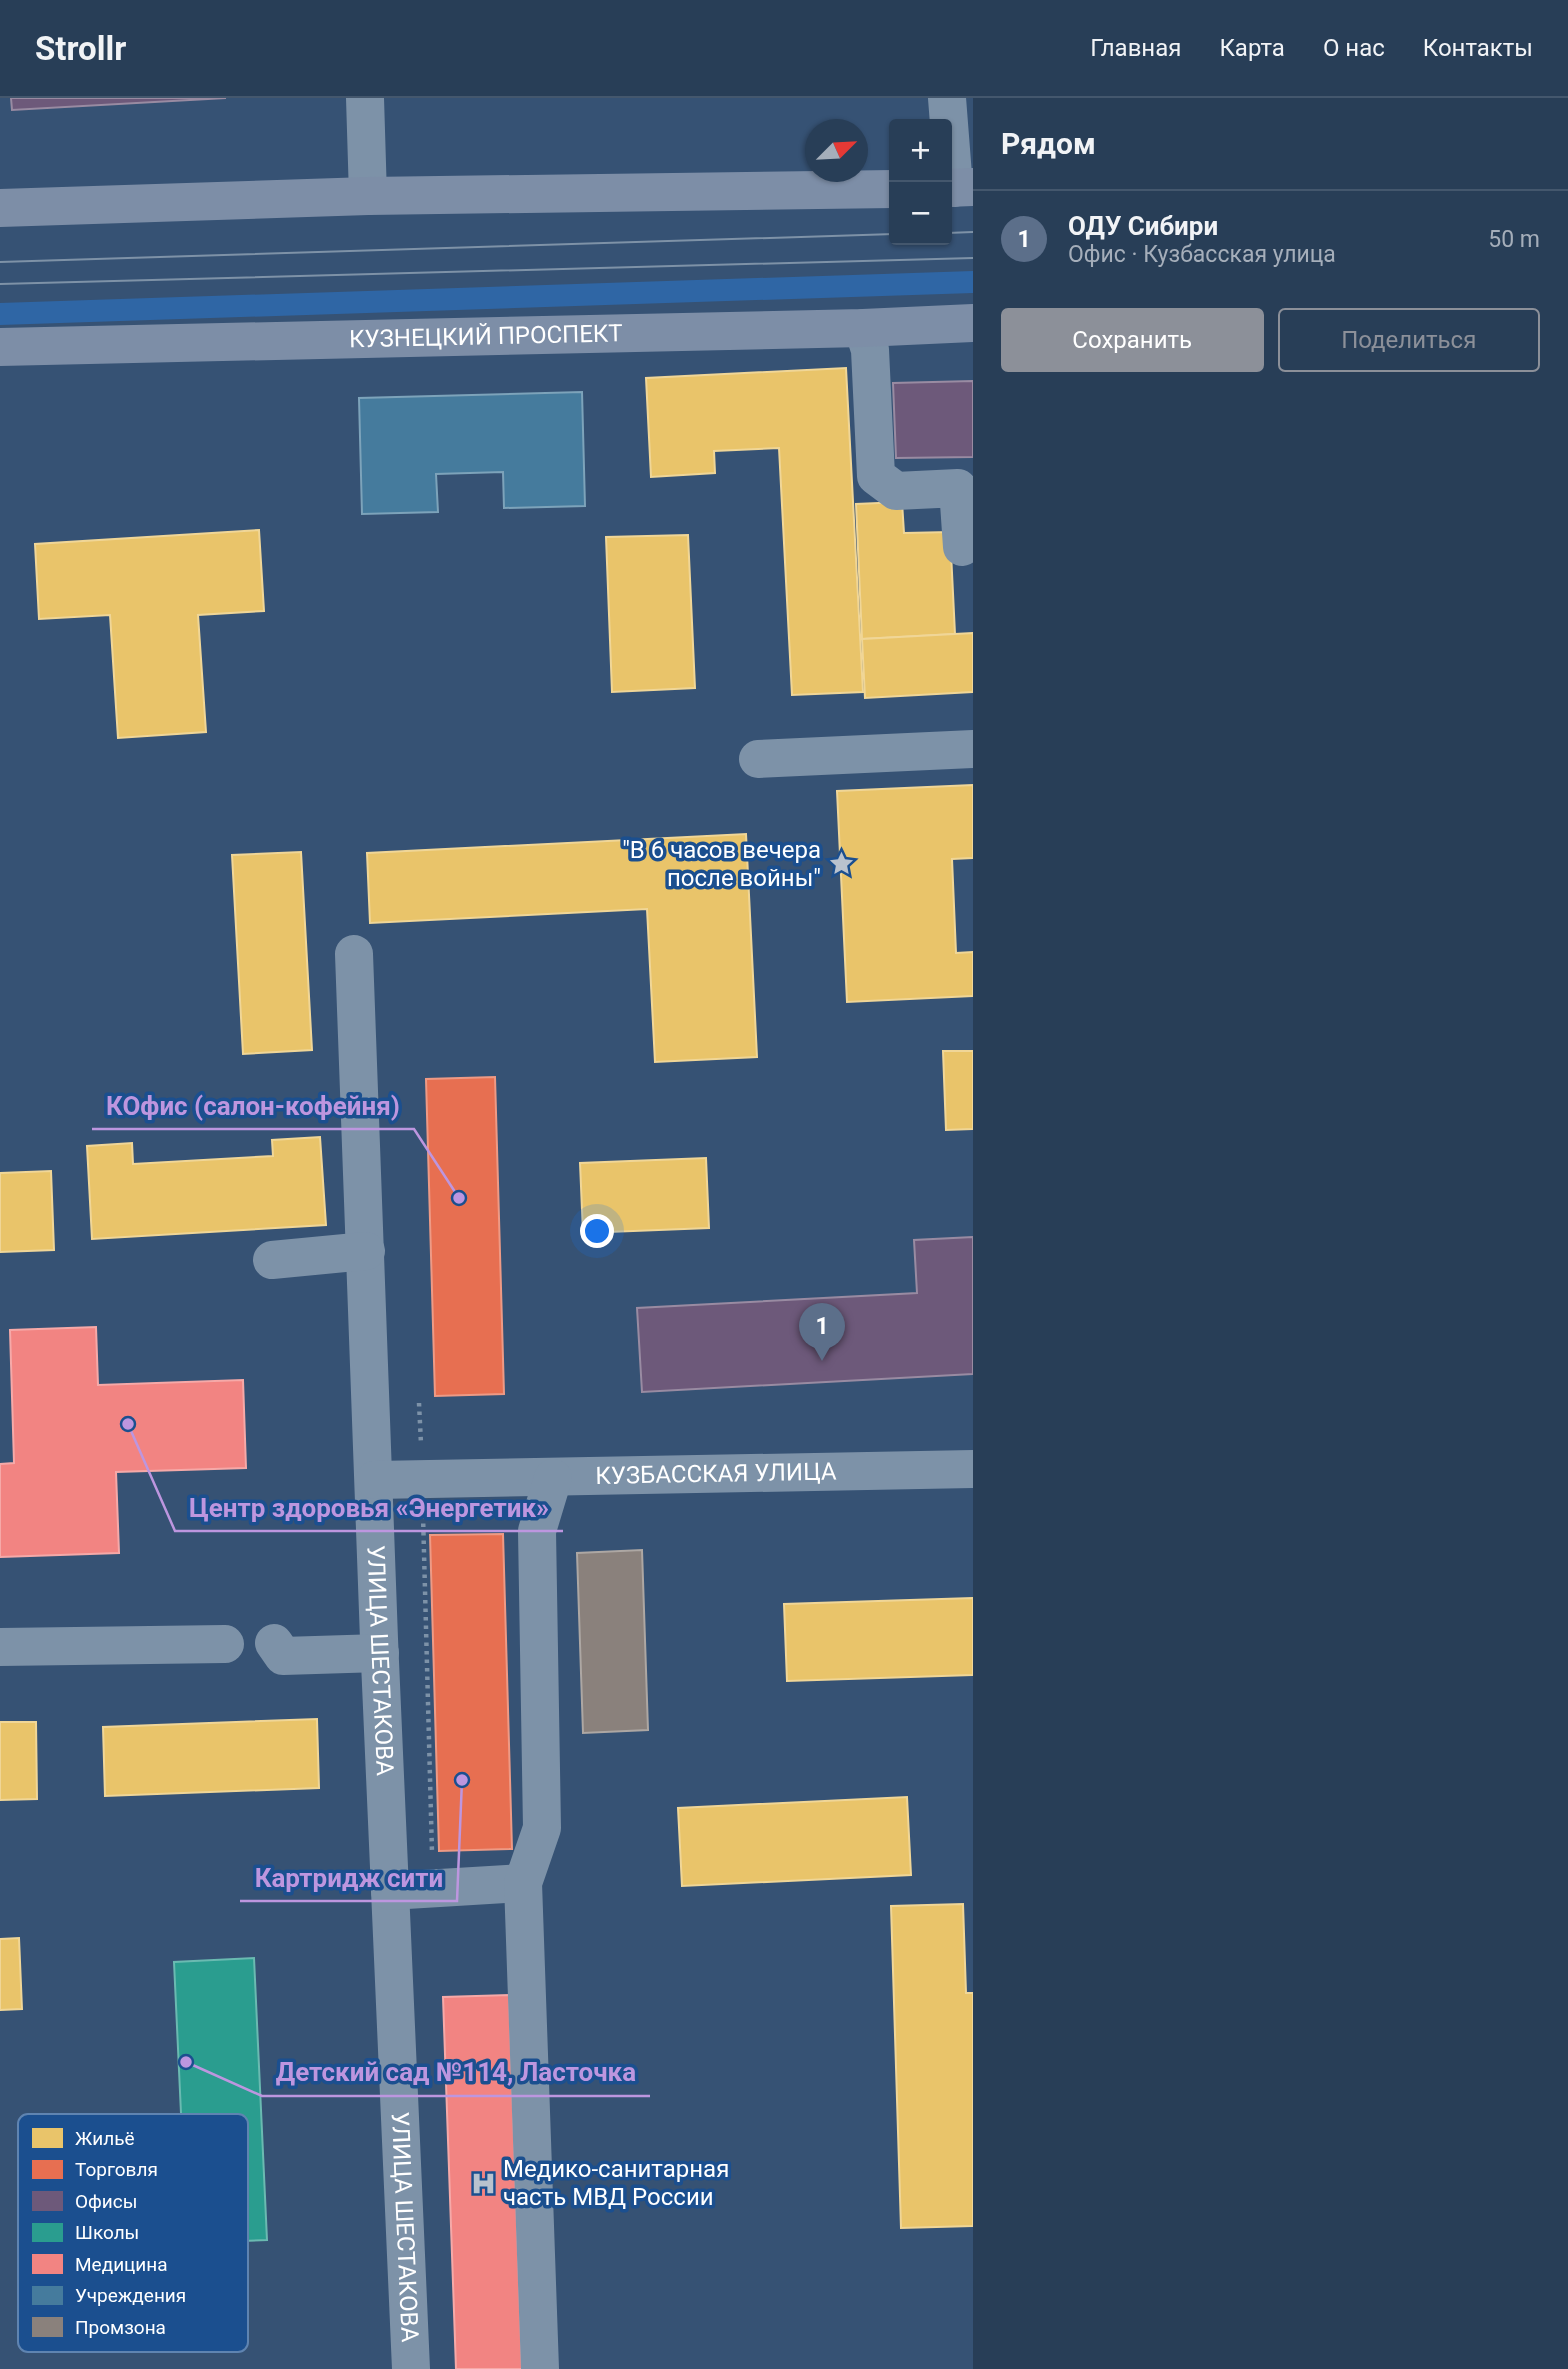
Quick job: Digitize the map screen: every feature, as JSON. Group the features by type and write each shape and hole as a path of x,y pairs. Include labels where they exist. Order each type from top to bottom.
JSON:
{"main road":[{"path":"0,208 368,196 889,189"},
{"name":"КУЗНЕЦКИЙ ПРОСПЕКТ","path":"0,347 863,328 973,323"}],"street":[{"path":"365,98 368,196"},
{"path":"947,98 958,188"},
{"path":"863,328 870,350 876,476 896,491 958,488 962,547"},
{"path":"758,759 973,749"},
{"name":"УЛИЦА ШЕСТАКОВА","path":"354,954 380,1653 411,2369"},
{"path":"272,1260 366,1251"},
{"name":"КУЗБАССКАЯ УЛИЦА","path":"375,1480 973,1469"},
{"path":"540,2369 523,1883 542,1828 537,1531 553,1478"},
{"path":"274,1643 282,1656 380,1653"},
{"path":"0,1647 225,1644"},
{"path":"390,1891 523,1883"}],"path":[{"path":"419,1403 433,1887"}],"shaded area":[{"path":"973,271 973,293 0,325 0,303"}],"building: Жильё":[{"path":"846,368 863,692 792,695 779,448 714,451 715,473 651,477 646,378"},
{"path":"902,502 904,533 950,532 955,634 862,639 856,504"},
{"path":"259,530 264,611 198,615 206,732 118,738 110,615 39,619 35,544"},
{"path":"688,535 695,688 612,692 606,537"},
{"path":"973,633 973,692 865,698 862,639"},
{"path":"973,785 973,858 952,859 956,953 973,952 973,996 847,1002 837,791"},
{"path":"746,834 757,1057 655,1062 647,909 370,923 367,853"},
{"path":"301,852 312,1050 243,1054 232,855"},
{"path":"943,1051 973,1051 973,1129 946,1130"},
{"path":"320,1137 326,1225 92,1239 87,1146 132,1143 133,1164 273,1156 272,1140"},
{"path":"706,1158 709,1228 583,1233 580,1163"},
{"path":"51,1171 54,1250 0,1252 0,1173"},
{"path":"973,1598 973,1675 787,1681 784,1604"},
{"path":"317,1719 319,1788 105,1796 103,1727"},
{"path":"0,1722 36,1722 37,1799 0,1800"},
{"path":"907,1797 911,1875 682,1886 678,1808"},
{"path":"963,1904 966,1993 973,1993 973,2226 901,2228 891,1906"},
{"path":"19,1938 22,2009 0,2010 0,1939"}],"building: Торговля":[{"path":"495,1077 504,1394 435,1396 426,1079"},
{"path":"503,1534 512,1849 439,1851 430,1535"}],"building: Офисы":[{"path":"11,98 226,98 12,110"},
{"path":"973,381 973,457 896,458 893,383"},
{"path":"973,1237 973,1374 642,1392 637,1308 917,1293 914,1240"}],"building: Школы":[{"path":"254,1958 267,2240 248,2241 248,2114 181,2114 174,1962"}],"building: Медицина":[{"path":"96,1327 98,1385 243,1380 246,1468 116,1472 119,1553 0,1557 0,1464 14,1463 10,1330"},
{"name":"Медико-санитарная часть МВД России","path":"509,1995 522,2369 456,2369 443,1997"}],"building: Учреждения":[{"path":"582,392 585,506 504,508 503,472 436,474 438,512 362,514 359,398"}],"building: Промзона":[{"path":"642,1550 648,1730 583,1733 577,1553"}],"tram line":[{"path":"952,233 973,232"},
{"path":"0,262 889,234"},
{"path":"0,284 973,258"}],"place":[{"name":"\"В 6 часов вечера после войны\"","path":"841,864"},
{"name":"КОфис (салон-кофейня)","path":"459,1198"},
{"name":"ОДУ Сибири","path":"822,1361"},
{"name":"Центр здоровья «Энергетик»","path":"128,1424"},
{"name":"Картридж сити","path":"462,1780"},
{"name":"Детский сад №114, Ласточка","path":"186,2062"},
{"name":"Медико-санитарная часть МВД России","path":"483,2183"}]}
